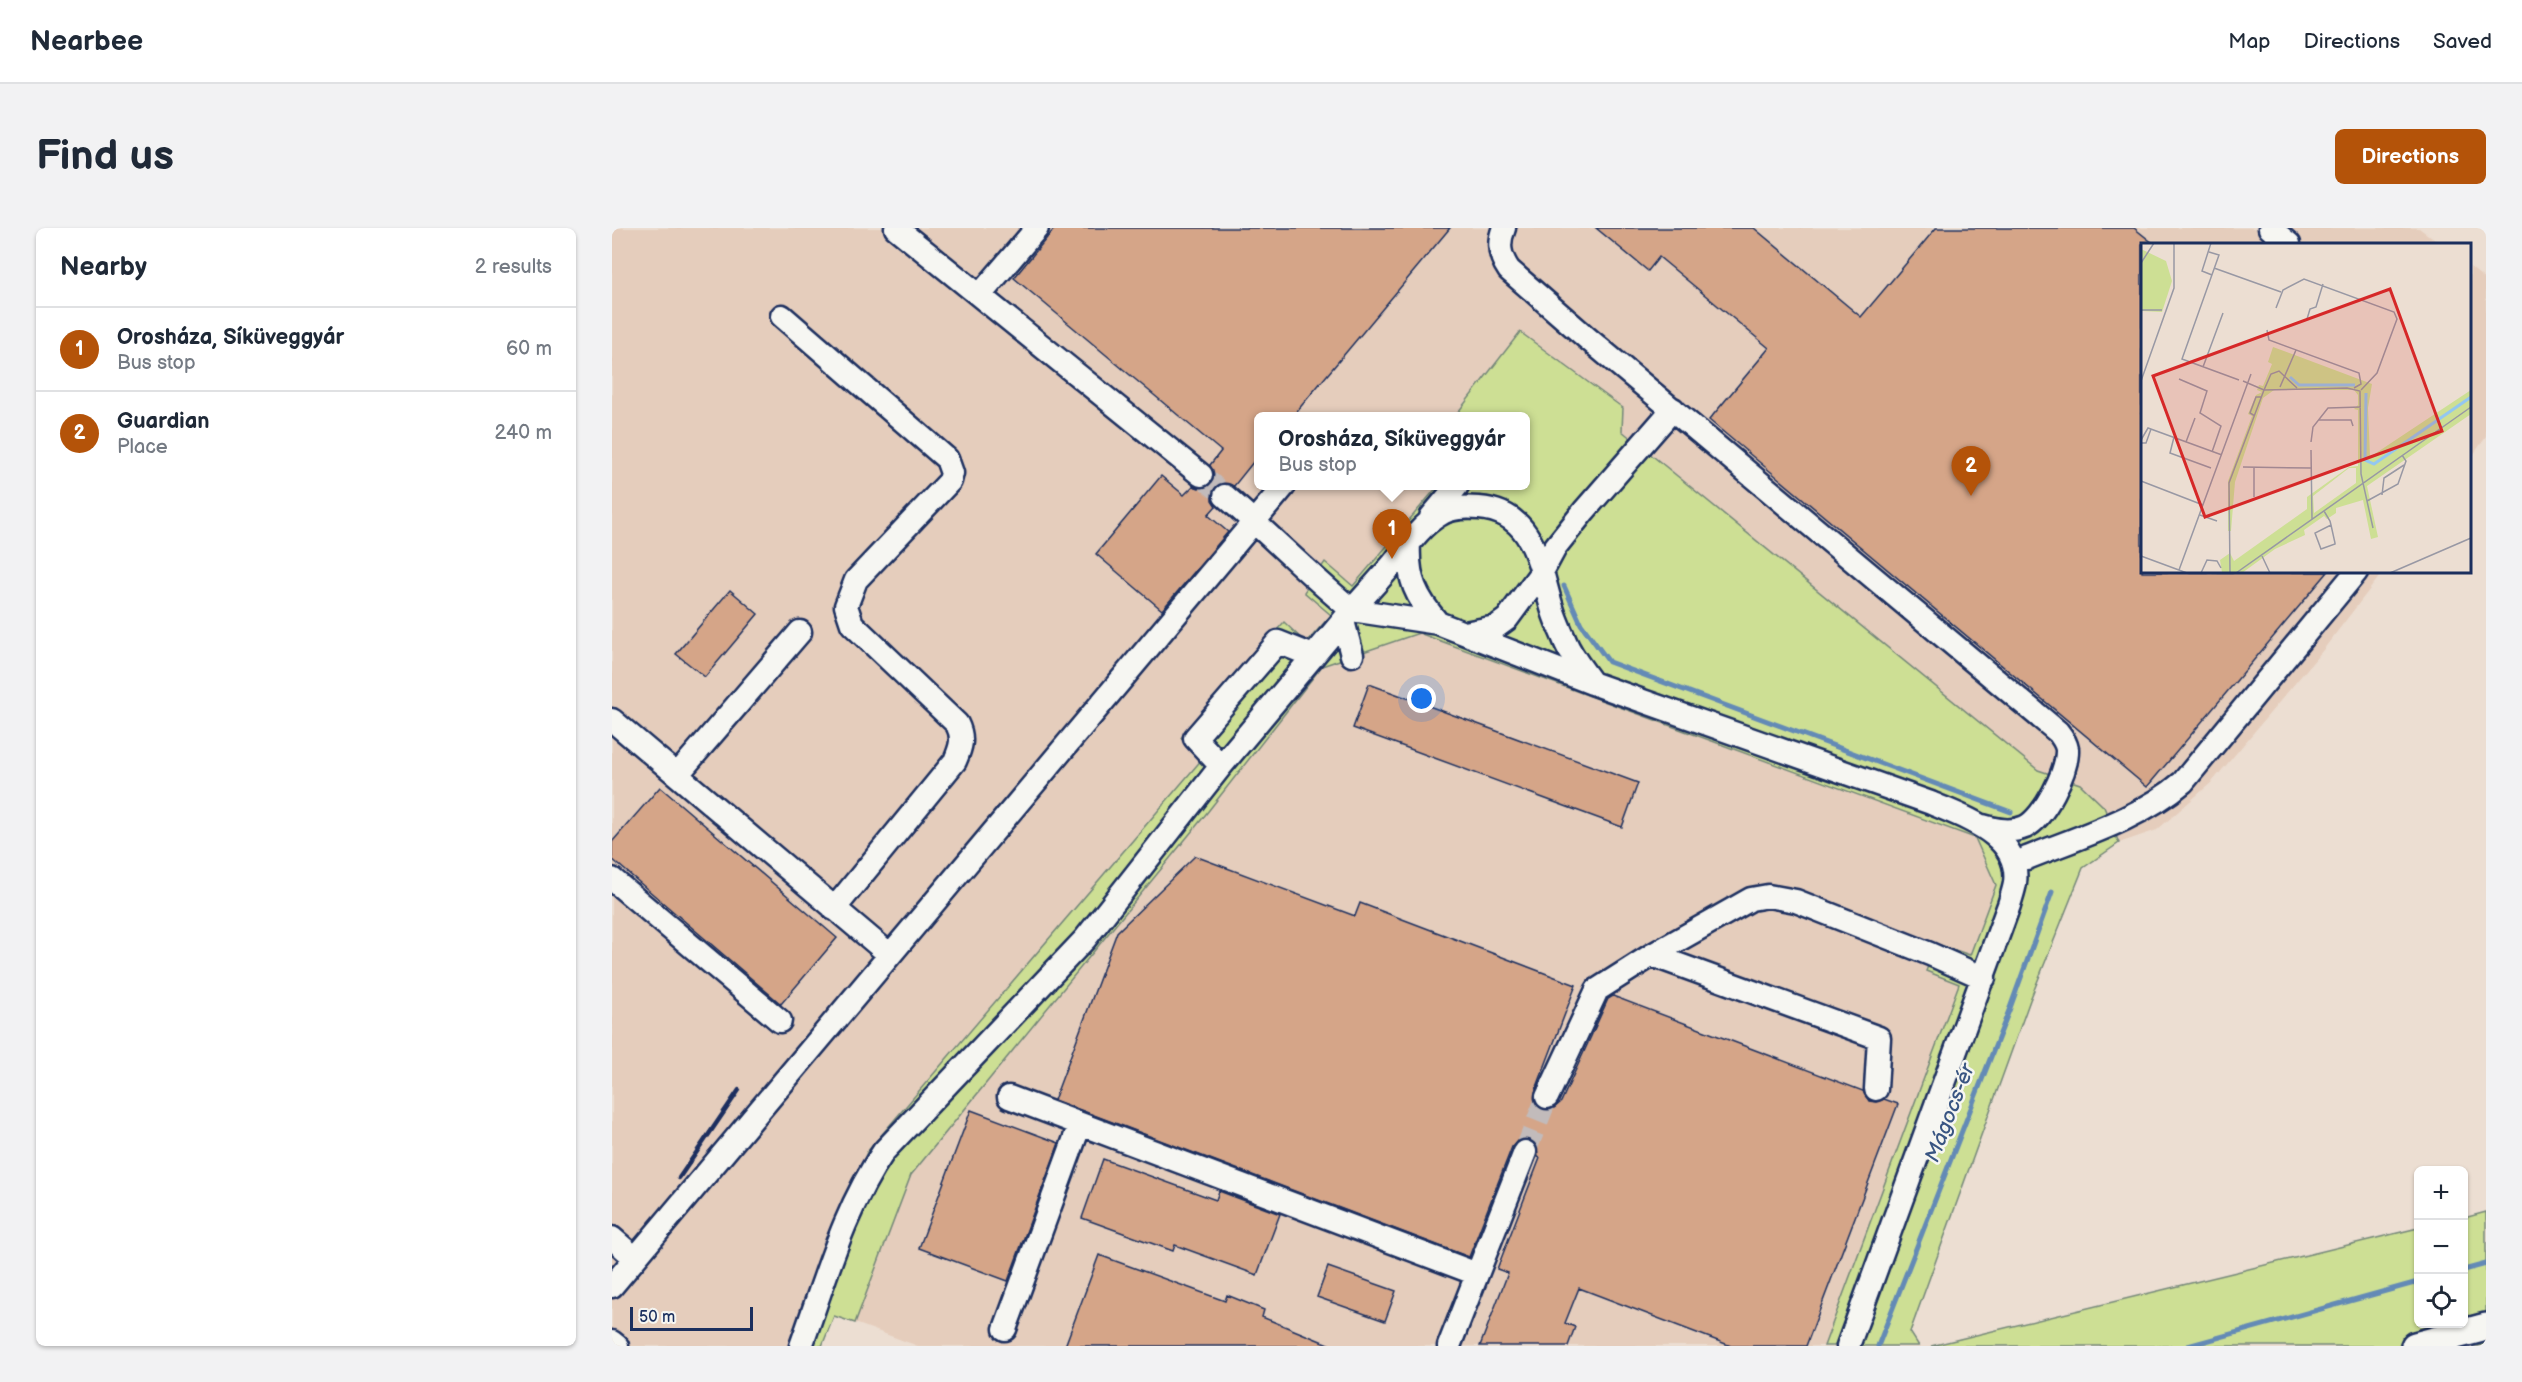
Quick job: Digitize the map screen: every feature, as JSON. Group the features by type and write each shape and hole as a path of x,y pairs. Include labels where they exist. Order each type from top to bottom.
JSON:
{"main road":[{"path":"2415,1346 2486,1327"}],"street":[{"path":"896,228 1201,475"},
{"path":"980,295 1037,228"},
{"path":"1504,228 1499,243 1501,259 1509,270 2058,732 2065,744 2066,754 2050,801 2009,905 1848,1346"},
{"path":"2270,228 2288,243"},
{"path":"782,316 947,459 952,473 950,481 856,580 846,606 847,616 852,624 957,724 962,741 960,750 955,761 834,909"},
{"path":"1465,633 1496,627 1507,619 1543,570 1556,546 1672,409"},
{"path":"612,1286 1281,490"},
{"path":"801,1346 848,1218 870,1172 884,1151 1085,939 1221,766 1454,490"},
{"path":"1225,496 1255,521 1348,615 1352,655"},
{"path":"1438,623 1417,596 1408,562 1416,535 1440,514 1453,509 1467,507 1494,510 1519,524 1528,535 1543,570 1553,610 1566,645 1592,683"},
{"path":"2027,858 2108,825 2158,800 2183,782 2355,573"},
{"path":"1348,615 1438,623 1592,683 1931,803 1982,826 2007,831 2024,827 2039,817 2050,801"},
{"path":"677,775 800,632"},
{"path":"1221,766 1195,738 1278,642 1313,656"},
{"path":"612,720 890,956"},
{"path":"1982,826 2001,841 2014,863 2015,883 2009,905"},
{"path":"612,879 780,1021"},
{"path":"1547,1097 1597,990 1652,955 1751,899 1768,896 1796,901 1984,978"},
{"path":"1652,955 1879,1038 1876,1089"},
{"path":"1009,1097 1477,1274"},
{"path":"1005,1329 1080,1124"},
{"path":"1449,1346 1525,1152"},
{"path":"612,1238 635,1258"},
{"path":"612,1342 617,1346"}],"shaded area":[{"path":"612,228 2419,228 2439,243 2141,243 2141,573 2382,573 2323,650 2212,782 2157,830 2119,843 2104,807 2080,784 2038,770 1621,430 1623,408 1520,332 1458,412 1254,412 1254,490 1435,490 1353,587 1325,562 1331,614 1306,643 1284,622 1181,738 1203,757 867,1152 792,1346 612,1346"},
{"path":"2471,268 2486,280 2486,437 2471,458"},
{"path":"1419,633 1975,838 1996,885 1970,956 1937,944 1926,971 1959,984 1824,1346 918,1346 855,1323 911,1175 1202,819 1322,666"}],"green space":[{"path":"1520,332 1623,408 1622,431 2038,770 2080,784 2104,807 2119,843 2083,868 2030,1000 1910,1332 1919,1346 1824,1346 1959,984 1926,971 1937,944 1970,955 1996,885 1975,838 1419,633 1322,666 1202,819 911,1175 855,1323 834,1316 822,1346 792,1346 822,1260 867,1152 1203,758 1181,738 1284,622 1306,643 1331,615 1304,592 1325,562 1353,586 1435,490 1530,490 1530,412 1458,412"},
{"path":"2486,1212 2486,1346 1931,1346 2414,1229 2414,1328 2468,1328 2468,1217"}],"building":[{"path":"1055,228 1450,228 1296,412 1254,412 1254,461 1234,486 1221,483 1212,493 1212,500 1216,506 1208,515 1228,532 1162,610 1096,554 1161,476 1184,495 1193,486 1206,487 1212,483 1214,477 1210,465 1221,451 1014,278"},
{"path":"1596,228 1754,228 1861,317 1936,228 2134,228 2153,243 2141,243 2141,573 2327,573 2147,787 1709,420 1769,348 1659,257 1648,271"},
{"path":"730,590 758,614 705,677 676,654"},
{"path":"1369,684 1638,783 1622,827 1353,728"},
{"path":"660,787 837,938 781,1004 612,859 612,842"},
{"path":"1195,856 1355,916 1360,903 1576,985 1535,1092 1536,1104 1542,1109 1554,1108 1561,1102 1608,999 1613,996 1863,1091 1869,1101 1876,1102 1884,1099 1898,1104 1806,1346 1731,1346 1579,1288 1565,1323 1575,1327 1568,1346 1480,1346 1508,1273 1497,1269 1540,1158 1536,1144 1529,1139 1517,1141 1512,1147 1469,1257 1054,1100 1117,932"},
{"path":"971,1110 1059,1143 1008,1281 919,1248"},
{"path":"1103,1159 1216,1200 1219,1191 1280,1214 1257,1275 1175,1245 1173,1251 1082,1218"},
{"path":"1099,1255 1225,1301 1227,1295 1264,1310 1262,1317 1333,1346 1065,1346"},
{"path":"1328,1267 1396,1291 1385,1321 1317,1297"}],"waterway":[{"path":"1564,586 1581,624 1609,662 2011,812"},
{"name":"Mágocs-ér","path":"1878,1346 2010,1008 2052,892"},
{"name":"Mágocs-ér","path":"2468,1269 2486,1264"},
{"name":"Mágocs-ér","path":"2188,1346 2414,1283"}],"tunnel":[{"path":"1201,475 1225,496"},
{"path":"1525,1152 1547,1097"}],"railway":[{"path":"679,1178 739,1090"}],"place":[{"name":"Guardian","path":"1971,496"},
{"name":"Orosháza, Síküveggyár","path":"1392,559"}]}
